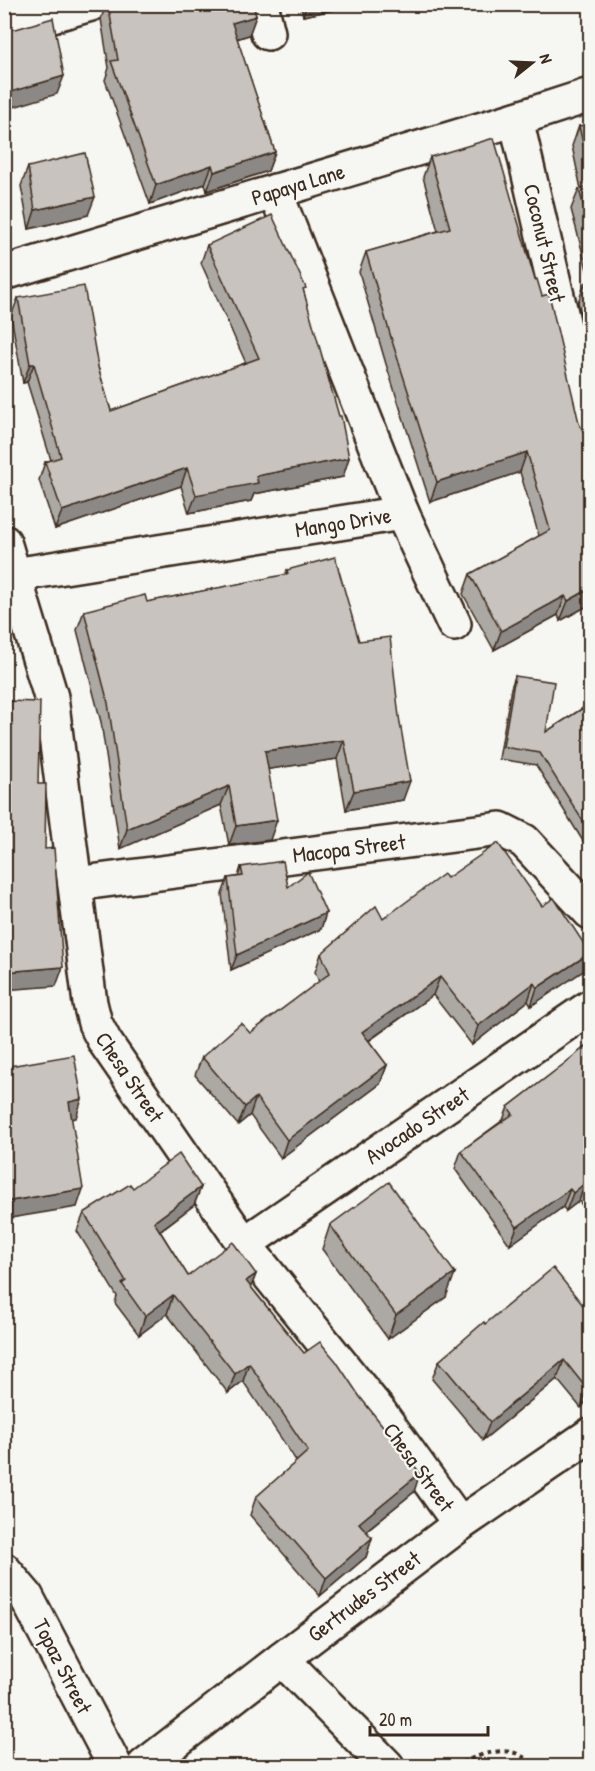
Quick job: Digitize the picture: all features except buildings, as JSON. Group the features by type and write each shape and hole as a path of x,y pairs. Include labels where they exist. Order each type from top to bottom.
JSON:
{"street":[{"path":"4,29 78,6"},
{"name":"Papaya Lane","path":"4,273 591,95"},
{"name":"Coconut Street","path":"516,119 591,438"},
{"name":"Mango Drive","path":"14,575 402,513 275,191"},
{"path":"402,513 454,624"},
{"name":"Chesa Street","path":"4,542 51,697 90,1003 95,1023 105,1042 244,1244 378,1410 460,1524"},
{"name":"Macopa Street","path":"75,884 500,829 524,841 591,912"},
{"name":"Avocado Street","path":"244,1244 591,1006"},
{"name":"Gertrudes Street","path":"144,1767 460,1524 591,1435"},
{"name":"Topaz Street","path":"4,1570 26,1596 115,1767"},
{"path":"282,1659 387,1767"}],"path":[{"path":"453,1767 491,1752 511,1751 526,1757 534,1767"}]}
